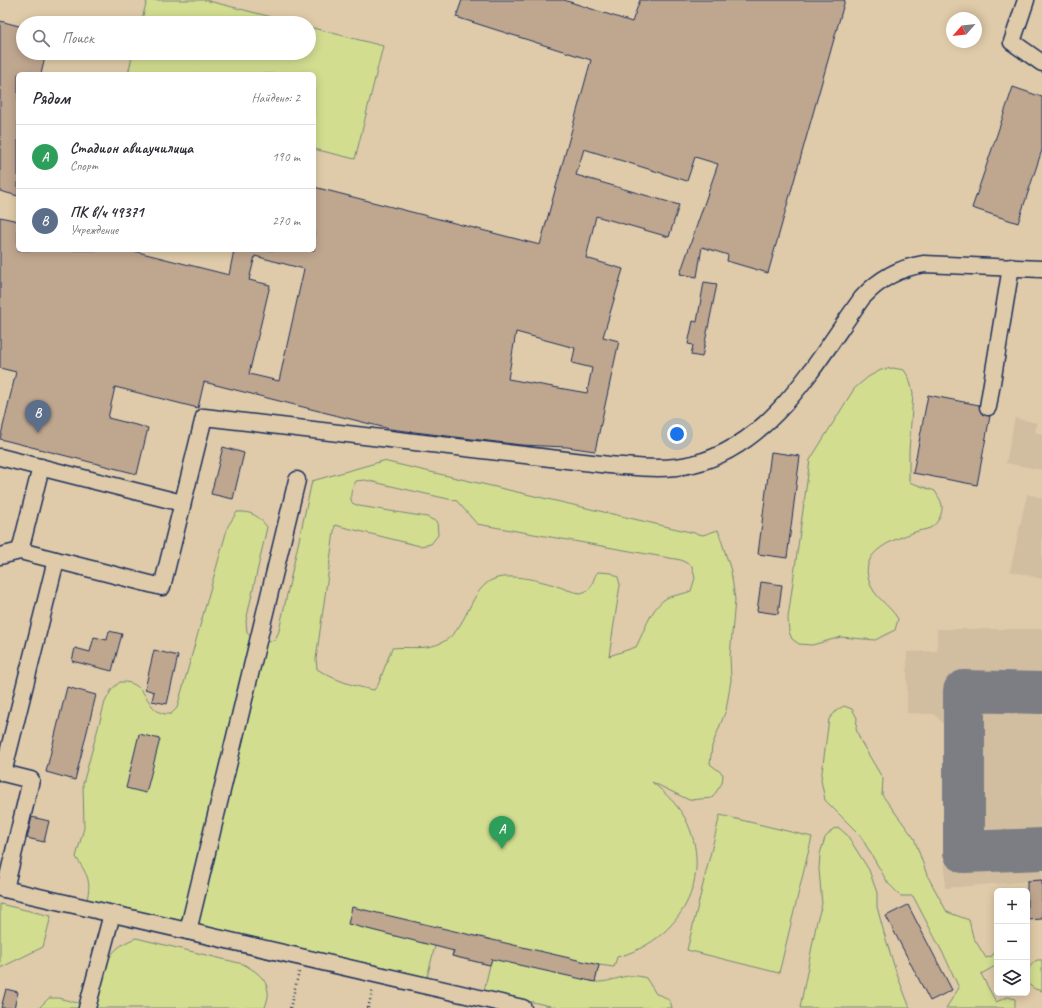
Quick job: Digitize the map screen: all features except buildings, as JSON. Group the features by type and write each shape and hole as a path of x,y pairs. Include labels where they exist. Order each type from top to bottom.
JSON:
{"street":[{"path":"1026,0 1012,42 1042,63"},
{"path":"0,556 20,551 162,587 204,417 609,465 662,468 708,460 725,452 766,424 795,391 862,298 881,279 902,269 924,264 1042,269"},
{"path":"988,406 1011,268"},
{"path":"0,457 182,503"},
{"path":"20,551 40,467"},
{"path":"188,931 297,480"},
{"path":"56,560 3,773 31,780 2,889 523,1008"},
{"path":"87,1008 112,914"}],"shaded area":[{"path":"1015,418 1037,423 1035,432 1042,434 1042,470 1006,463"},
{"path":"1027,494 1042,498 1042,579 1010,571"},
{"path":"937,629 1042,629 1042,880 945,888 946,726 934,714 907,713 907,652 937,651"}],"green space":[{"path":"147,0 205,0 268,16 143,16"},
{"path":"316,29 383,46 355,159 316,149 316,72 128,72 131,60 316,60"},
{"path":"893,368 904,370 909,378 913,393 909,451 909,482 935,491 942,505 941,515 938,521 928,529 906,535 880,548 873,554 869,562 867,571 871,587 898,619 895,630 875,640 841,637 812,645 799,644 792,639 789,632 788,618 810,460 854,389 868,377 881,370"},
{"path":"383,461 703,535 718,530 731,571 735,600 730,656 731,680 726,710 712,746 710,764 723,774 722,783 712,798 689,800 652,782 670,798 685,818 694,841 696,863 693,884 686,904 674,922 658,937 639,949 617,957 614,967 599,965 595,982 608,981 625,976 638,976 646,978 656,994 667,998 672,1008 559,1008 484,991 490,965 452,956 453,950 435,946 427,977 87,899 89,887 87,877 76,857 84,828 83,784 105,702 112,689 120,682 130,683 137,687 143,692 151,705 162,713 171,714 177,708 228,526 237,512 251,513 261,520 267,527 246,621 247,633 260,641 275,640 279,631 312,481","holes":["365,480 457,501 477,524 681,560 692,566 695,578 691,591 669,597 658,606 645,626 636,647 609,656 620,585 618,577 612,573 598,572 591,587 585,592 580,593 535,580 516,577 503,577 492,580 483,586 476,595 459,626 452,635 443,642 437,645 424,647 392,648 378,685 374,690 344,682 317,669 316,659 335,525 420,546 431,544 438,535 437,522 427,517 359,506 352,503 351,492 356,481"]},
{"path":"844,706 852,709 857,718 856,729 861,742 883,779 882,795 914,838 927,875 947,912 969,920 973,937 986,958 992,956 994,953 994,967 981,974 996,1002 1008,997 1015,999 1015,1008 946,1008 959,988 946,959 913,896 901,896 888,883 860,835 825,800 821,780 829,719 837,710"},
{"path":"720,815 812,837 779,973 687,950"},
{"path":"839,828 847,835 869,870 877,893 877,907 884,933 896,972 910,1008 800,1008 817,921 822,904 819,869 820,854 825,838 833,829"},
{"path":"0,904 51,916 43,947 0,968"},
{"path":"136,938 243,964 263,979 267,987 268,998 265,1008 39,1008 49,998 58,998 93,1007 101,975 110,957 125,943"},
{"path":"1037,960 1042,960 1042,991 1030,985 1031,965"}],"taxiway":[{"path":"1042,693 964,691 964,852 1042,849"}],"place":[{"name":"ПК в/ч 49371","path":"38,433"},
{"name":"Стадион авиаучилища","path":"502,849"}]}
